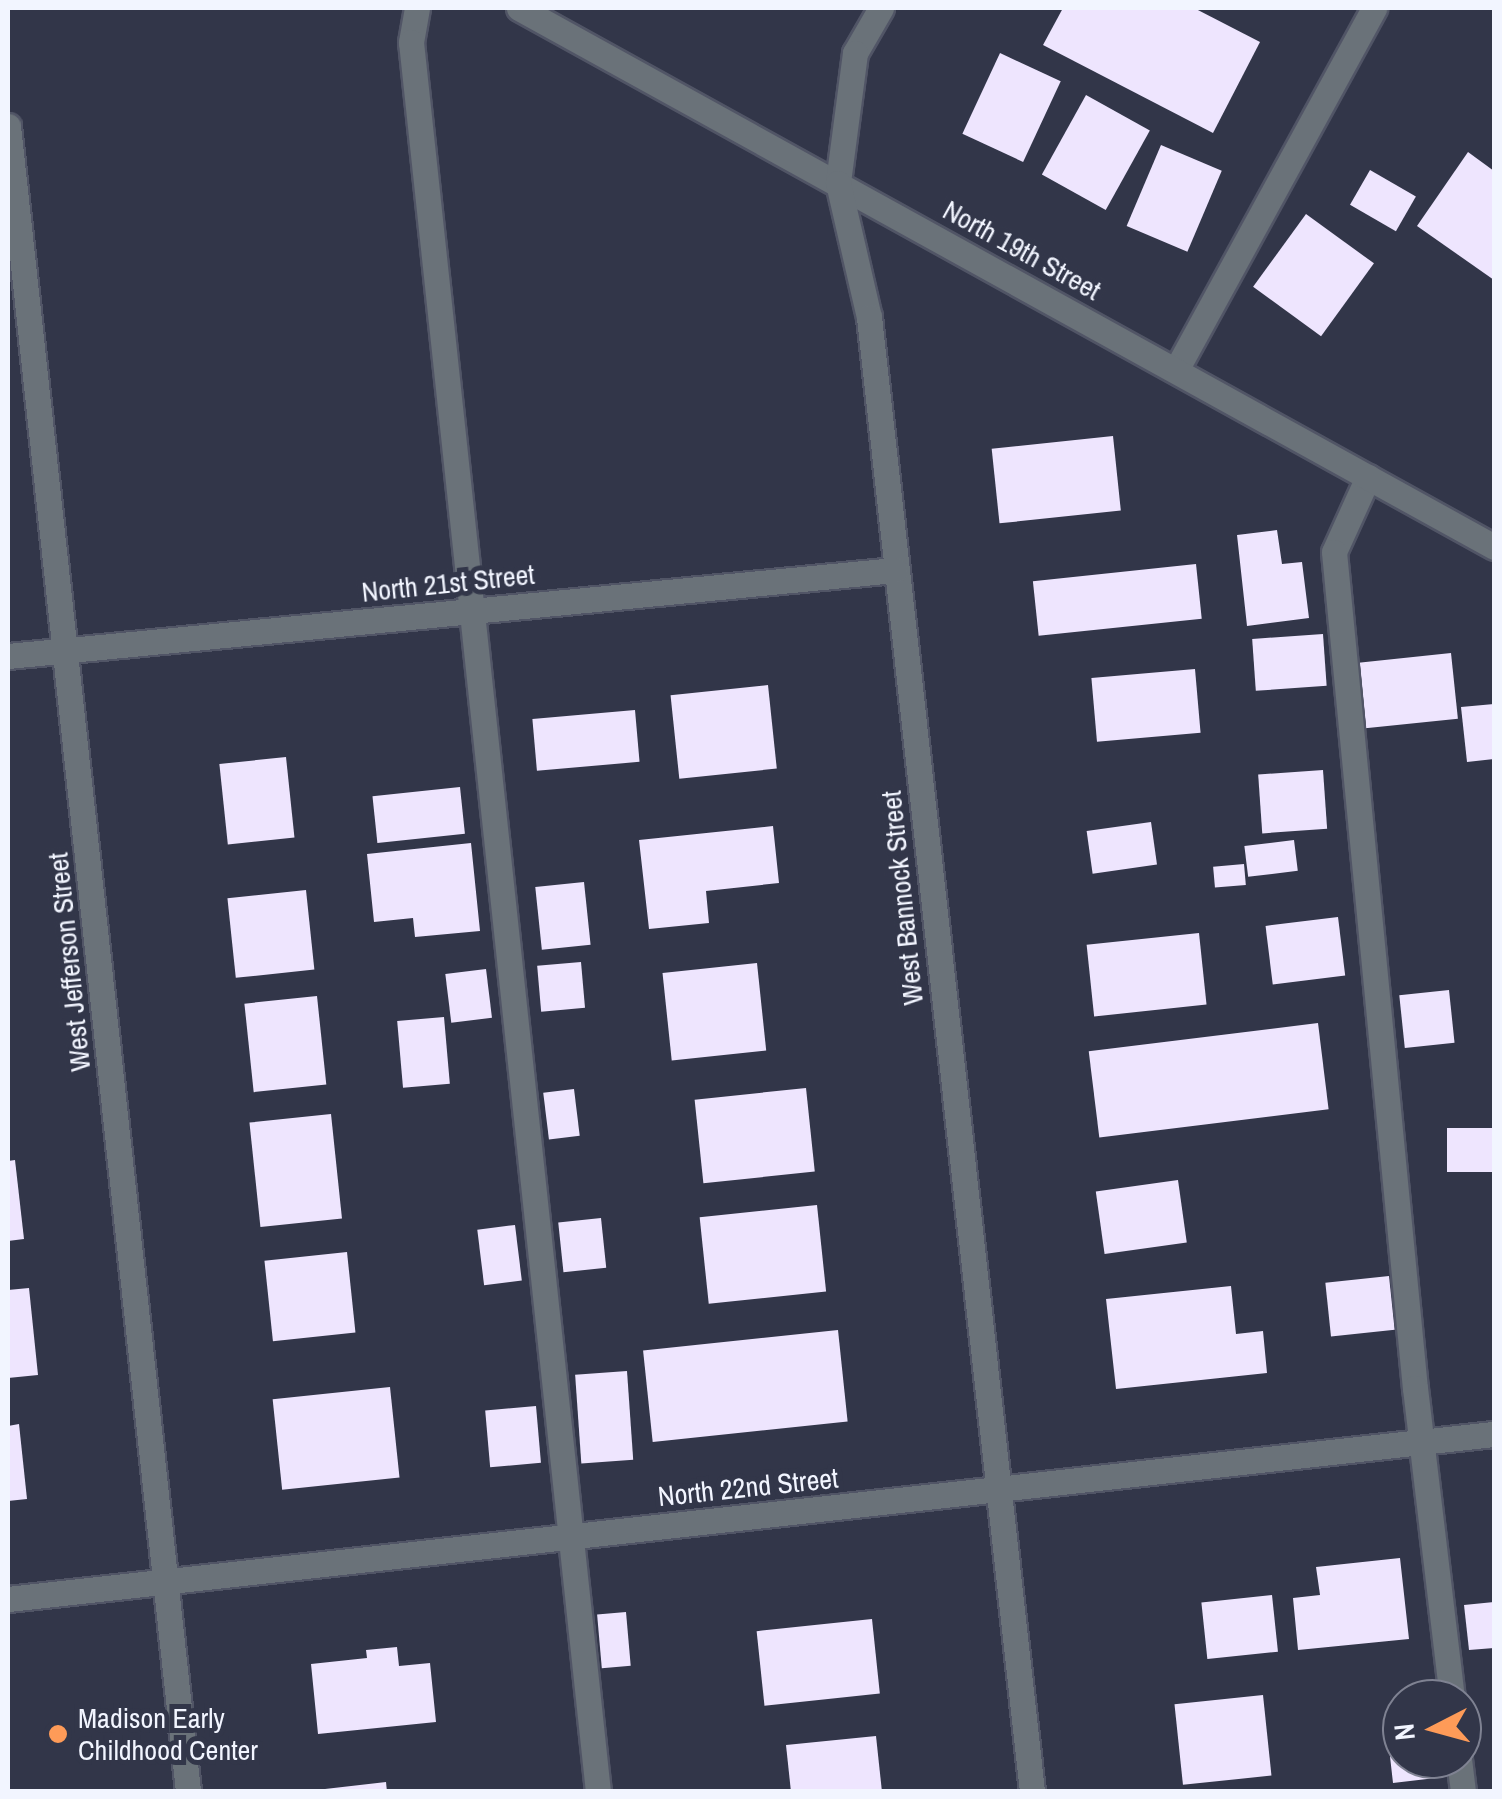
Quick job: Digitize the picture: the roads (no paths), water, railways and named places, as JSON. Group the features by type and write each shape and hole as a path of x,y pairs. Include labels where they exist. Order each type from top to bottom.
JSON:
{"street":[{"path":"417,8 412,42 598,1792"},
{"name":"North 19th Street","path":"519,8 1494,547"},
{"name":"West Bannock Street","path":"880,8 855,54 838,183 870,317 1032,1792"},
{"path":"1176,370 1374,8"},
{"name":"West Jefferson Street","path":"8,126 188,1792"},
{"path":"1368,477 1334,552 1420,1442 1450,1679"},
{"name":"North 21st Street","path":"8,656 895,570"},
{"name":"North 22nd Street","path":"8,1599 1494,1434"}],"place":[{"name":"Madison Early Childhood Center","path":"58,1734"}]}
